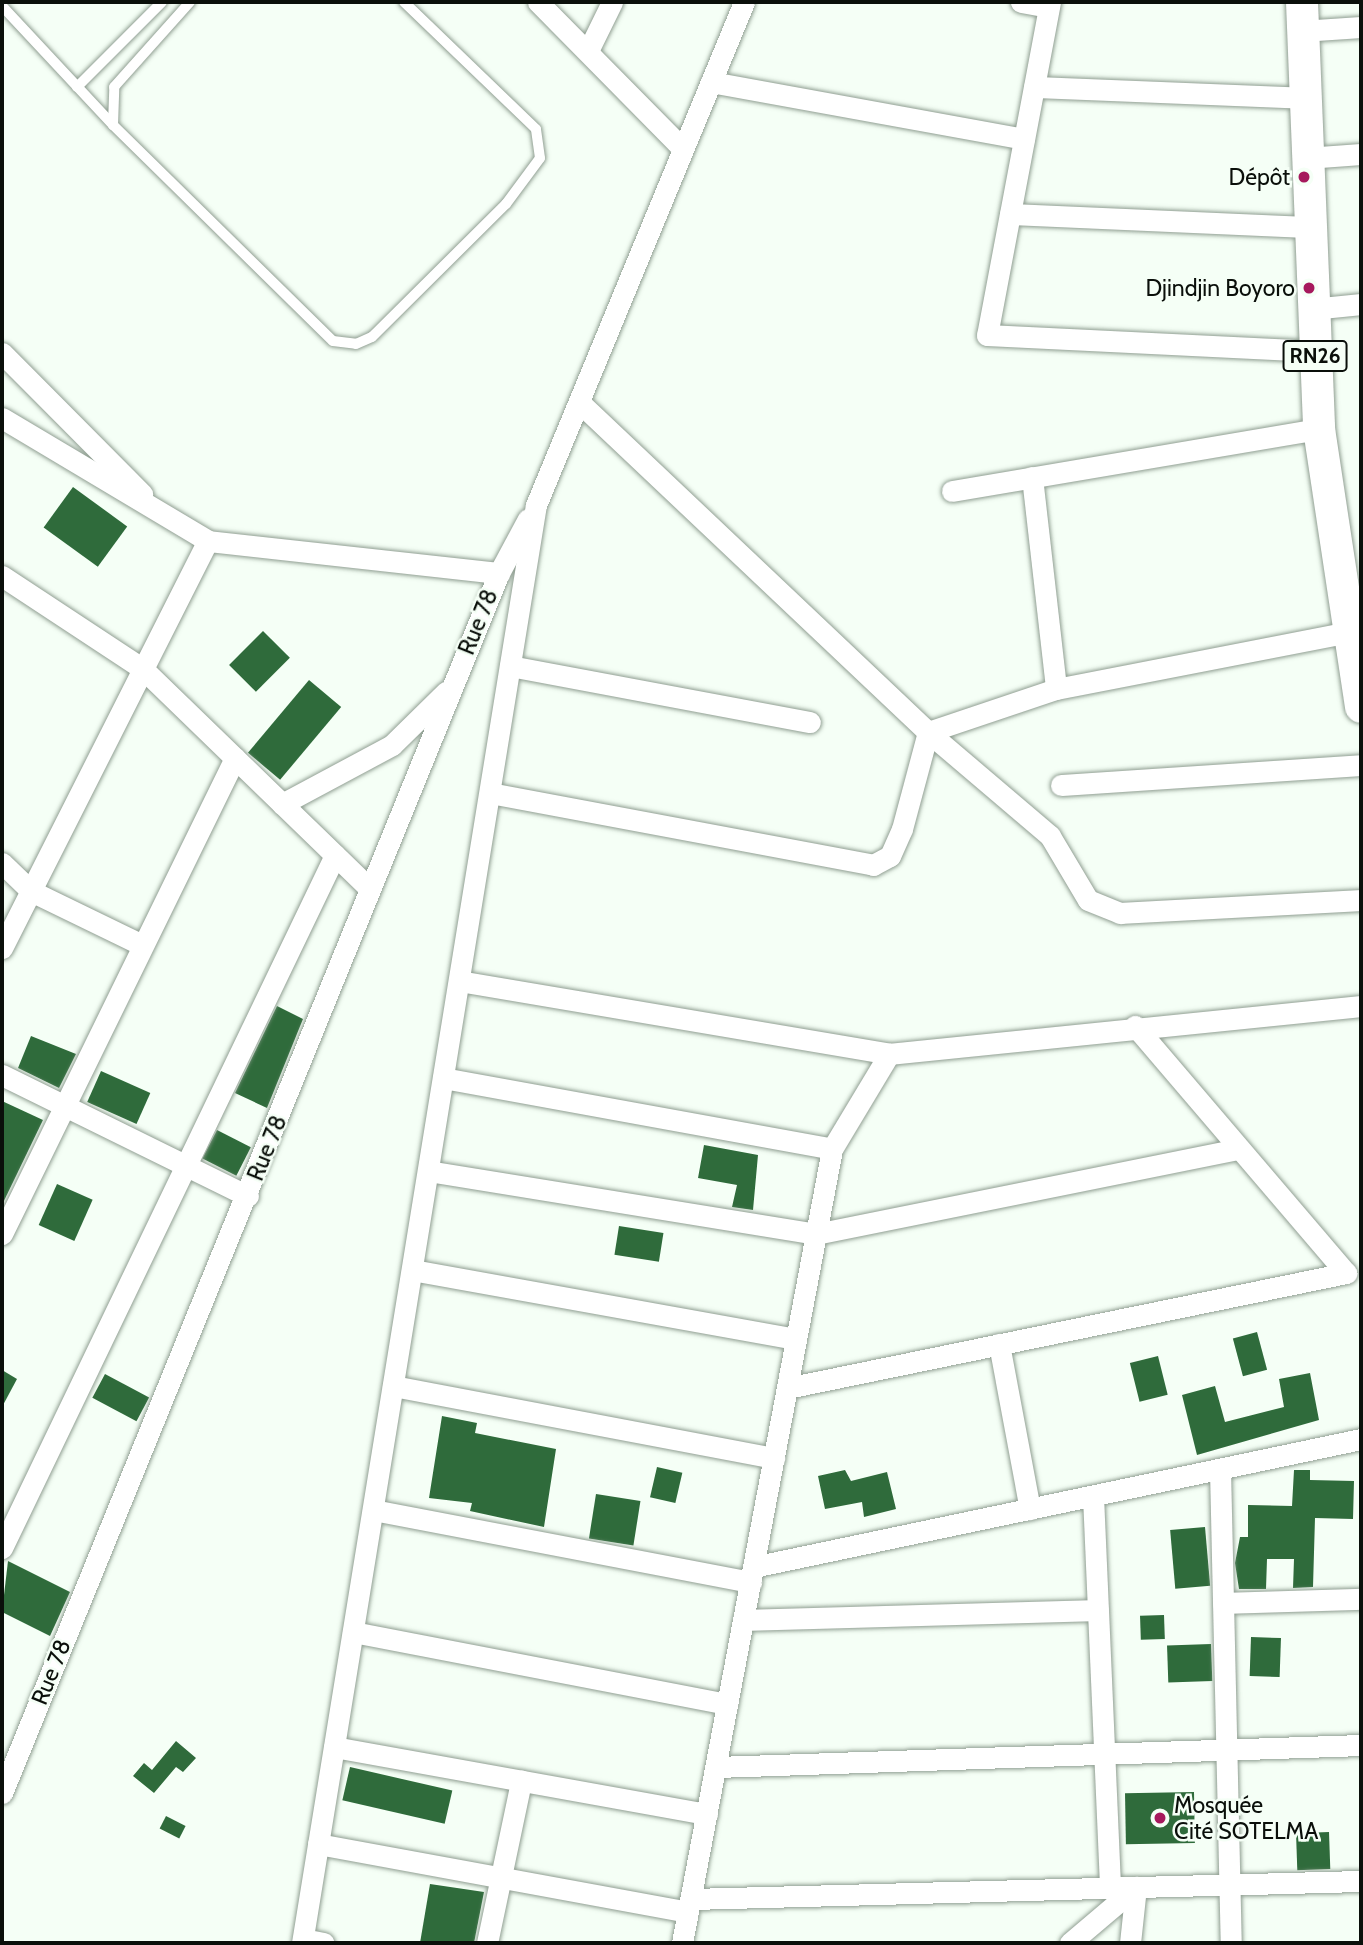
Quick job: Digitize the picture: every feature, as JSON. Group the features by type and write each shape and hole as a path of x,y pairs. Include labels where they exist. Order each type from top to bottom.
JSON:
{"main road":[{"name":"RN26","path":"1302,17 1308,227 1319,429 1361,707"}],"street":[{"path":"538,2 683,149"},
{"path":"587,51 612,2"},
{"path":"324,1943 303,1941 536,505 744,2"},
{"path":"1021,2 1049,4 987,335 1315,351"},
{"path":"1302,17 1361,27"},
{"path":"710,82 1024,138"},
{"path":"1034,87 1305,97"},
{"path":"1306,158 1361,154"},
{"path":"1010,214 1308,227"},
{"path":"1312,309 1361,304"},
{"path":"2,353 163,516"},
{"path":"579,402 928,732 1050,836 1088,900 1103,909 1361,900"},
{"path":"2,418 208,541 499,573"},
{"path":"952,491 1319,429"},
{"path":"1032,477 1056,689"},
{"name":"Rue 78","path":"2,1793 248,1196 499,573 536,505"},
{"path":"2,948 208,541"},
{"path":"2,576 143,669 370,888"},
{"path":"928,732 1056,689 1348,632"},
{"path":"510,666 810,722"},
{"path":"282,804 392,745 453,685"},
{"path":"489,793 873,865 890,856 902,829 928,732"},
{"path":"2,1234 235,758"},
{"path":"1061,785 1361,765"},
{"path":"2,1548 188,1169 335,855"},
{"path":"2,863 31,891 142,945"},
{"path":"459,981 889,1055 1135,1026 1361,1006"},
{"path":"787,1388 1346,1273 1135,1026"},
{"path":"682,1943 832,1149 889,1055"},
{"path":"2,1074 62,1109 248,1196"},
{"path":"443,1078 832,1149"},
{"path":"428,1171 816,1234 1238,1149"},
{"path":"412,1270 796,1339"},
{"path":"999,1344 1030,1509"},
{"path":"393,1386 774,1458"},
{"path":"373,1510 752,1575 1030,1509 1361,1439"},
{"path":"1220,1469 1231,1943"},
{"path":"1093,1496 1110,1888"},
{"path":"1223,1603 1361,1599"},
{"path":"743,1620 1098,1611"},
{"path":"353,1632 727,1704"},
{"path":"716,1767 1361,1745"},
{"path":"334,1747 707,1814"},
{"path":"487,1943 520,1781"},
{"path":"318,1844 501,1877 690,1905 1361,1881"},
{"path":"1070,1943 1136,1887"},
{"path":"1130,1943 1136,1887"}],"lane":[{"path":"77,87 162,2"},
{"path":"113,125 114,87 190,2"},
{"path":"2,6 113,125 333,341 356,344 372,337 506,204 540,158 536,129 404,2"}],"building":[{"path":"73,487 127,526 98,567 44,527"},
{"path":"263,631 290,658 256,692 229,665"},
{"path":"309,680 341,707 280,780 248,753"},
{"path":"277,1006 303,1019 267,1108 235,1093"},
{"path":"31,1036 76,1054 59,1088 18,1068"},
{"path":"101,1071 150,1093 137,1124 87,1102"},
{"path":"2,1101 43,1120 2,1205"},
{"path":"217,1130 251,1147 236,1176 202,1159"},
{"path":"704,1145 758,1155 753,1210 732,1207 737,1185 698,1178"},
{"path":"57,1184 93,1200 74,1241 39,1225"},
{"path":"619,1226 663,1233 659,1262 614,1255"},
{"path":"1257,1332 1267,1370 1243,1376 1233,1338"},
{"path":"1158,1356 1168,1395 1140,1402 1130,1363"},
{"path":"2,1370 17,1379 2,1407"},
{"path":"1310,1373 1319,1420 1197,1455 1182,1395 1215,1386 1225,1422 1284,1407 1279,1379"},
{"path":"105,1374 149,1397 136,1421 92,1398"},
{"path":"442,1416 477,1423 475,1433 556,1449 544,1527 470,1511 472,1503 429,1498"},
{"path":"657,1467 682,1473 675,1503 650,1497"},
{"path":"845,1470 851,1481 887,1472 896,1509 864,1517 862,1502 825,1509 818,1476"},
{"path":"1294,1470 1310,1470 1310,1480 1354,1481 1353,1519 1315,1518 1313,1587 1293,1588 1294,1559 1267,1559 1266,1589 1239,1589 1235,1563 1240,1537 1248,1537 1248,1505 1292,1506"},
{"path":"596,1494 640,1501 633,1545 589,1538"},
{"path":"1205,1527 1210,1586 1175,1589 1170,1530"},
{"path":"8,1561 70,1592 50,1636 2,1612"},
{"path":"1164,1615 1165,1639 1141,1640 1140,1616"},
{"path":"1251,1637 1281,1638 1280,1677 1250,1676"},
{"path":"1211,1644 1212,1681 1168,1683 1167,1646"},
{"path":"176,1741 196,1758 183,1772 176,1767 154,1793 133,1776 144,1763 152,1770"},
{"path":"350,1767 452,1791 445,1824 342,1800"},
{"name":"Mosquée Cité SOTELMA","path":"1194,1792 1195,1843 1126,1844 1125,1793"},
{"path":"166,1816 186,1826 179,1838 160,1828"},
{"path":"1329,1832 1330,1869 1297,1870 1296,1833"},
{"path":"430,1884 484,1892 474,1943 420,1943"}],"place":[{"name":"Dépôt","path":"1304,177"},
{"name":"Djindjin Boyoro","path":"1309,288"},
{"name":"Mosquée Cité SOTELMA","path":"1160,1818"}]}
